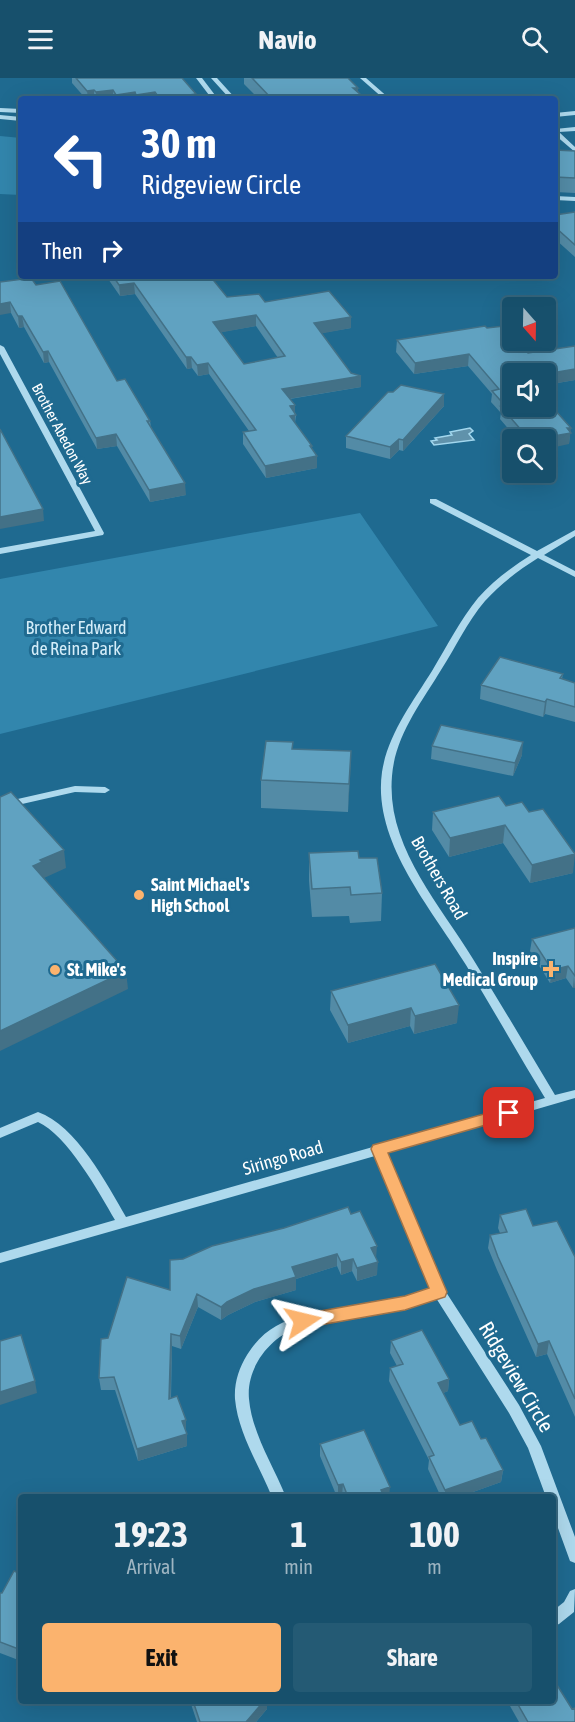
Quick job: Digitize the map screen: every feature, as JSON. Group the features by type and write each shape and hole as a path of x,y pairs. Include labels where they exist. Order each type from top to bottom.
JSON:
{"street":[{"path":"199,78 213,96"},
{"path":"214,78 230,96"},
{"path":"363,78 384,96"},
{"path":"0,110 18,111"},
{"path":"558,115 575,112"},
{"path":"0,117 18,119"},
{"path":"558,120 575,117"},
{"path":"558,132 575,129"},
{"path":"558,135 575,150"},
{"path":"558,198 575,199"},
{"name":"Brother Abedon Way","path":"0,347 100,533 0,551"},
{"path":"433,501 575,574"},
{"name":"Brothers Road","path":"552,1100 456,939 411,871 392,825 386,789 395,740 483,599 501,580 538,554 575,533"},
{"path":"0,806 75,789 105,790"},
{"name":"Siringo Road","path":"0,1258 575,1094"},
{"path":"0,1133 38,1117 52,1122 101,1184 123,1222"},
{"name":"Ridgeview Circle","path":"379,1149 439,1292 514,1409 534,1446 552,1494"},
{"path":"278,1494 248,1425 242,1397 243,1374 255,1354 271,1337 291,1324 315,1317 351,1314 405,1303 439,1292"},
{"name":"Ridgeview Circle","path":"556,1505 575,1556"},
{"path":"556,1617 569,1607 575,1596"}],"green space":[{"path":"0,136 18,138 18,195 0,194"},
{"name":"Brother Edward de Reina Park","path":"360,513 438,626 0,734 0,579"}],"shaded area":[{"path":"470,428 473,431 469,434 474,440 434,445 431,441 452,435 450,432"}],"building":[{"path":"76,78 182,78 196,94 158,96 155,92 136,95 135,92 116,95 113,90 87,91"},
{"path":"252,78 348,78 358,88 353,88 361,95 353,96 269,96"},
{"path":"558,150 575,151 575,178 558,177"},
{"path":"575,212 575,245 558,230 558,215"},
{"path":"32,279 36,285 60,281 117,381 125,379 150,421 147,421 185,483 149,490 116,434 96,438 48,351 43,352 22,316 18,316 10,302 0,304 0,282"},
{"path":"115,279 212,279 227,297 259,294 265,302 329,291 351,317 314,323 351,373 361,376 282,389 295,405 290,406 296,415 290,416 317,456 265,466 243,432 256,430 208,363 197,365 191,357 186,357 134,283 119,285","holes":["256,315 285,356 244,364 213,322"]},
{"path":"485,326 487,328 502,326 502,351 526,351 528,353 556,351 556,349 575,346 575,369 556,372 556,363 502,363 502,402 492,391 499,389 469,354 415,363 397,340"},
{"path":"401,385 444,394 403,440 399,439 390,447 346,436 388,392 393,392"},
{"path":"556,411 571,428 567,428 571,433 556,436 556,429 520,429 510,417 556,417"},
{"path":"0,429 43,509 0,517"},
{"path":"500,657 563,674 560,678 575,683 575,707 547,699 545,702 481,685"},
{"path":"441,725 523,742 515,763 432,746"},
{"path":"266,741 293,742 292,749 351,751 349,784 261,780"},
{"path":"11,792 64,850 40,860 42,862 33,866 126,971 0,1031 0,797"},
{"path":"499,796 506,806 522,802 529,812 543,809 575,854 532,865 505,825 450,838 433,812"},
{"path":"358,851 359,858 377,858 382,893 351,895 350,887 312,889 309,853"},
{"path":"575,928 575,976 568,966 552,970 532,939"},
{"path":"435,964 459,1005 415,1016 411,1008 348,1025 331,991"},
{"path":"348,1207 351,1214 360,1211 377,1246 371,1248 378,1262 357,1268 353,1259 341,1262 337,1254 292,1267 296,1277 254,1289 221,1307 197,1294 180,1336 171,1334 169,1399 177,1396 186,1420 182,1421 187,1434 137,1449 114,1377 99,1378 101,1339 108,1338 127,1277 170,1290 170,1260 183,1259 212,1246 284,1228"},
{"path":"526,1209 533,1226 557,1221 575,1257 575,1399 549,1341 538,1344 490,1235 507,1232 500,1215"},
{"path":"422,1330 449,1379 438,1383 460,1425 472,1421 481,1439 486,1438 503,1470 445,1490 429,1457 434,1455 390,1368 403,1364 391,1341"},
{"path":"21,1335 35,1381 0,1392 0,1341"},
{"path":"364,1430 390,1487 381,1490 383,1494 347,1494 343,1484 338,1485 320,1444"},
{"path":"14,1571 18,1573 18,1649 0,1642 0,1593"},
{"path":"556,1686 572,1709 575,1708 575,1722 528,1722 518,1704 556,1704"},
{"path":"194,1704 261,1704 246,1722 200,1722"}],"place":[{"name":"Saint Michael's High School","path":"139,895"},
{"name":"Inspire Medical Group","path":"551,969"},
{"name":"St. Mike's","path":"55,970"}],"route":[{"path":"303,1321 315,1317 351,1314 405,1303 439,1292 379,1149 509,1113"}]}
